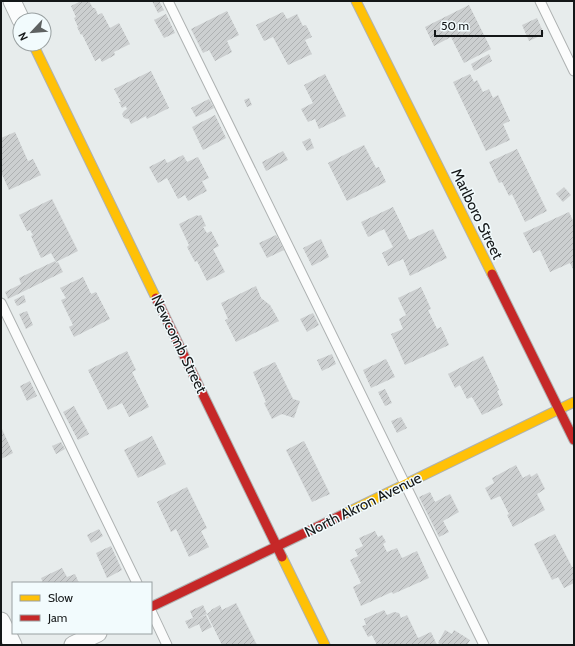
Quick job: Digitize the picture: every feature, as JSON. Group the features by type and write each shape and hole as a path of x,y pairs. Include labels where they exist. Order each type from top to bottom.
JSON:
{"street":[{"path":"12,1 17,12"},
{"name":"Marlboro Street","path":"356,1 574,440"},
{"name":"Newcomb Street","path":"37,52 325,645"},
{"name":"North Akron Avenue","path":"152,607 574,402"},
{"path":"1,621 12,645"},
{"path":"73,645 96,634"}],"lane":[{"path":"168,1 484,645"},
{"path":"540,1 574,71"},
{"path":"1,303 137,582"},
{"path":"152,613 168,645"}],"building":[{"path":"81,1 89,1 93,8 95,8 98,15 102,13 110,28 119,23 130,44 114,52 115,55 102,62 100,58 95,61 77,27 74,18 76,17 71,6"},
{"path":"152,1 159,1 164,10 158,13"},
{"path":"469,5 491,49 464,63 451,37 434,46 425,27"},
{"path":"227,11 239,35 227,41 232,52 215,61 209,50 203,53 191,29"},
{"path":"283,12 287,19 297,14 303,26 306,25 312,37 305,40 312,54 288,65 273,37 264,41 256,25"},
{"path":"166,14 175,33 164,38 154,20"},
{"path":"537,18 544,34 529,41 522,25"},
{"path":"489,54 492,61 474,71 471,64"},
{"path":"151,71 169,108 147,119 146,116 131,124 128,118 124,118 122,114 127,109 126,106 122,108 119,102 121,102 114,89"},
{"path":"325,74 346,116 319,129 315,119 308,122 301,109 313,103 304,85"},
{"path":"470,74 474,82 477,80 483,92 489,89 493,98 498,95 510,121 503,124 510,140 486,151 453,82"},
{"path":"249,98 252,105 247,107 244,100"},
{"path":"209,99 214,108 196,117 191,108"},
{"path":"215,115 226,138 203,150 192,127"},
{"path":"15,132 28,161 33,159 41,175 9,190 1,172 1,138"},
{"path":"310,138 314,148 307,151 302,142"},
{"path":"364,145 376,168 379,167 386,182 347,201 328,163"},
{"path":"517,149 547,211 525,222 512,194 509,196 502,182 499,183 489,162"},
{"path":"283,151 288,160 266,171 262,162"},
{"path":"183,155 187,162 198,157 209,178 202,181 207,191 188,201 185,195 178,199 167,178 158,183 149,167 165,159 167,163"},
{"path":"564,187 571,195 563,202 556,194"},
{"path":"52,199 78,251 56,262 51,253 41,258 31,236 33,235 30,230 27,231 19,215"},
{"path":"393,207 409,240 433,229 447,258 410,276 403,259 388,266 382,253 393,247 384,229 368,237 361,222"},
{"path":"569,212 574,223 574,271 570,263 550,272 540,250 533,253 523,233"},
{"path":"197,215 201,215 206,226 203,227 207,233 211,231 219,246 213,249 225,272 207,281 197,261 195,262 187,247 189,245 179,224"},
{"path":"276,235 284,250 267,258 259,243"},
{"path":"321,239 329,257 312,266 303,248"},
{"path":"55,261 56,263 58,262 63,272 8,299 5,292 21,284 19,278"},
{"path":"83,277 91,294 96,292 110,319 74,337 69,327 73,325 61,300 66,298 60,288"},
{"path":"256,286 261,298 270,305 279,321 236,342 225,320 228,319 221,303"},
{"path":"421,287 431,309 428,310 437,329 441,327 449,345 405,365 391,334 403,329 399,319 406,315 398,298"},
{"path":"24,295 26,302 17,306 14,300"},
{"path":"27,311 33,325 26,329 19,314"},
{"path":"313,313 319,325 307,332 300,319"},
{"path":"127,351 136,370 132,372 149,407 129,417 122,403 108,410 88,370"},
{"path":"332,354 336,364 322,371 317,360"},
{"path":"483,356 499,390 497,391 503,405 482,415 472,397 467,399 460,385 455,388 448,374"},
{"path":"386,359 395,377 371,388 363,370"},
{"path":"275,362 293,399 300,401 294,418 282,414 272,419 264,403 266,402 253,372"},
{"path":"30,381 37,396 27,401 20,386"},
{"path":"385,389 392,403 385,406 378,392"},
{"path":"74,406 89,434 78,440 63,412"},
{"path":"401,417 407,428 397,433 391,421"},
{"path":"1,427 13,453 1,459"},
{"path":"152,436 166,464 138,478 124,450"},
{"path":"304,441 330,494 312,502 286,450"},
{"path":"61,442 65,449 56,454 52,446"},
{"path":"516,465 523,478 530,474 531,477 537,473 545,489 537,494 545,510 513,527 507,515 509,514 500,496 491,500 485,488 494,483 492,478"},
{"path":"187,487 207,528 201,531 209,547 189,557 176,529 171,532 157,502"},
{"path":"430,492 435,502 450,494 459,512 443,521 449,532 439,537 419,497"},
{"path":"99,529 103,536 91,543 87,535"},
{"path":"375,531 378,537 382,535 386,542 383,544 387,552 397,548 402,558 417,551 429,578 361,606 353,587 361,583 350,560 358,556 355,550 363,546 359,538"},
{"path":"555,534 572,567 574,568 574,583 564,588 558,577 552,580 534,544"},
{"path":"111,546 122,570 107,578 96,553"},
{"path":"62,568 67,577 75,574 79,582 43,582 41,578"},
{"path":"236,603 257,645 222,645 207,614 220,605 222,610"},
{"path":"203,605 207,614 193,620 206,615 212,627 202,632 199,624 189,629 185,621 193,618 190,611"},
{"path":"384,610 387,615 394,612 399,613 401,618 407,615 418,638 431,632 437,645 377,645 372,635 368,637 362,626 366,625 364,619"},
{"path":"445,630 452,634 454,630 470,640 467,645 441,645 438,643"}],"traffic: slow":[{"path":"356,1 492,274"},
{"path":"37,52 156,298"},
{"path":"344,514 574,402"},
{"path":"282,557 325,645"}],"traffic: jam":[{"path":"492,274 574,440"},
{"path":"156,298 282,557"},
{"path":"152,607 344,514"}]}
